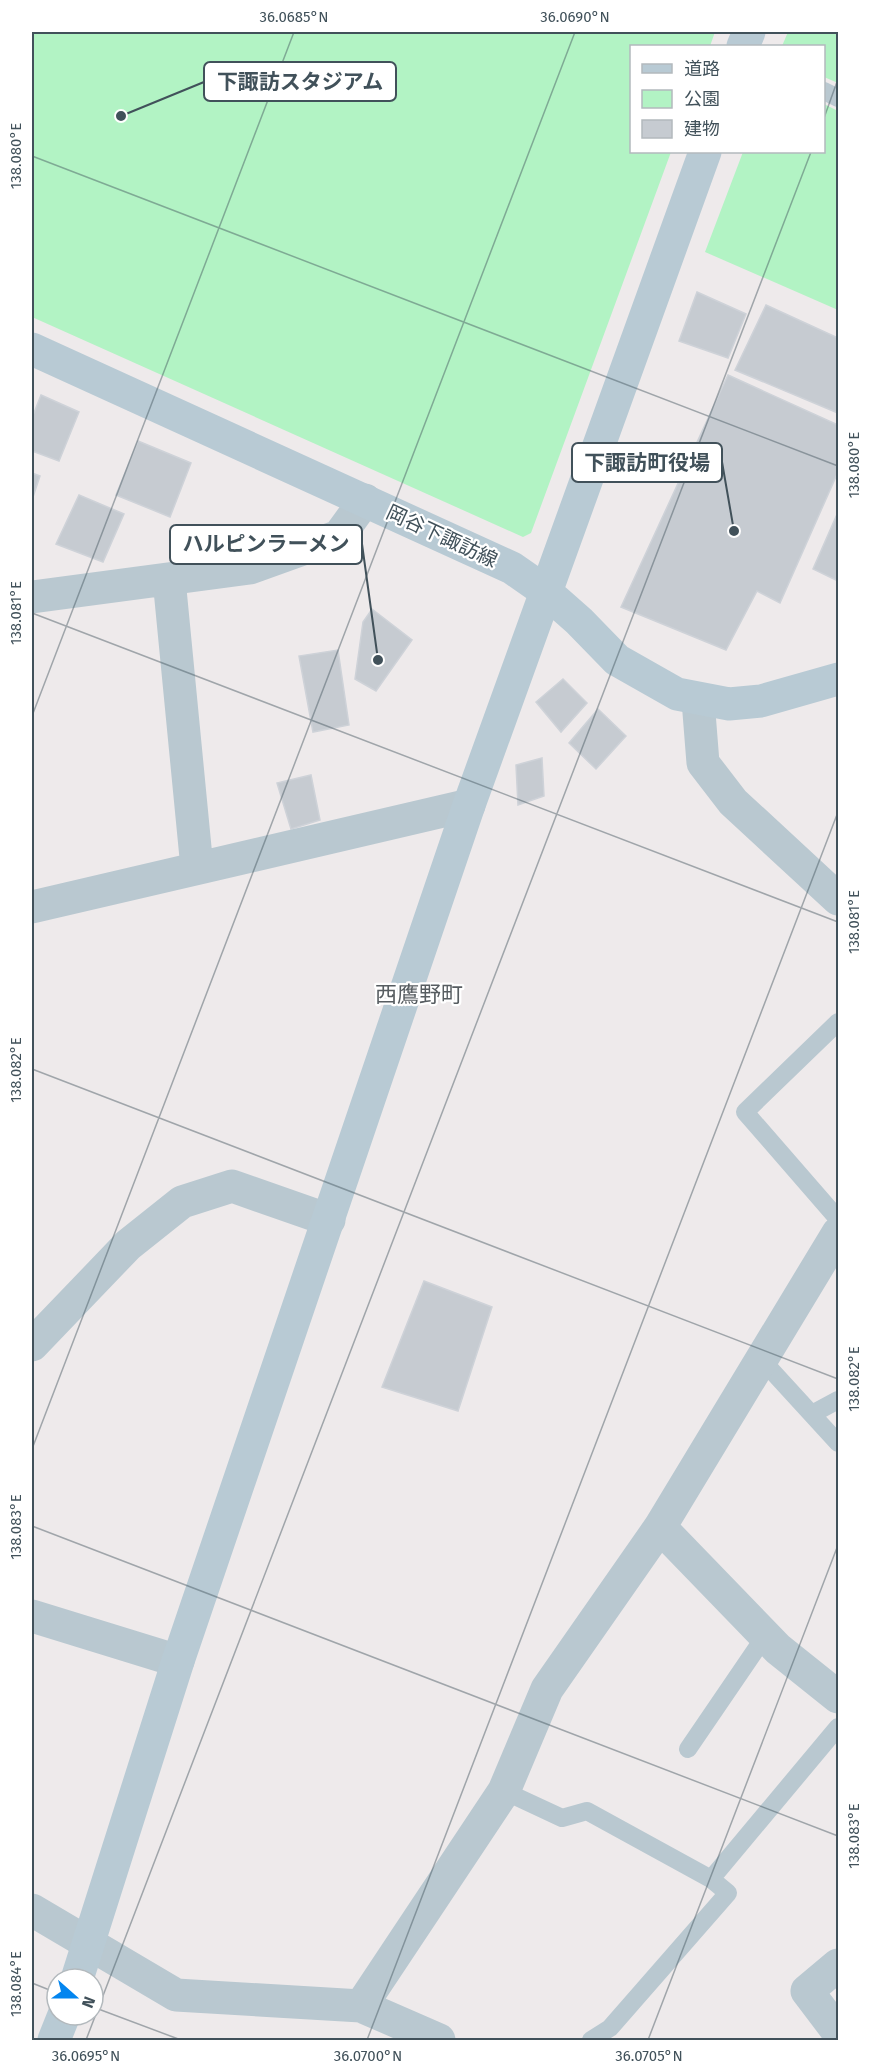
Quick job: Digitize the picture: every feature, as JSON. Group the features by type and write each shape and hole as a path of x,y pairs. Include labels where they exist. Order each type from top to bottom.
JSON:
{"street":[{"path":"81,1967 178,1661 469,806 705,153"},
{"name":"岡谷下諏訪線","path":"32,349 512,568 545,591 617,660 657,685 698,700 729,704 761,702 838,679"},
{"path":"32,597 250,568 339,536 365,500"},
{"path":"169,579 197,868"},
{"path":"698,700 703,763 733,802 838,899"},
{"path":"32,907 469,806"},
{"path":"32,1345 128,1245 182,1202 231,1186 329,1220"},
{"path":"361,2006 504,1791 547,1689 660,1527 838,1233"},
{"path":"660,1527 765,1636 838,1697"},
{"path":"32,1616 178,1661"},
{"path":"32,1910 176,1995 361,2006 439,2040"},
{"path":"838,1965 807,1991 838,2032"}],"lane":[{"path":"838,1022 745,1112 838,1219"},
{"path":"762,1360 838,1443"},
{"path":"812,1414 838,1400"},
{"path":"688,1749 765,1636"},
{"path":"711,1879 838,1727"},
{"path":"504,1791 562,1818 587,1811 711,1879 728,1893 610,2028 591,2040"}],"green space":[{"path":"32,32 715,32 710,45 630,45 630,153 671,153 531,533 523,537 32,317"},
{"path":"788,32 838,32 838,83 825,77 825,45 782,45"},
{"path":"825,104 838,111 838,310 705,252 743,153 825,153"}],"building":[{"path":"697,292 746,314 728,358 679,341"},
{"path":"766,305 838,338 838,413 735,370"},
{"path":"728,375 838,425 838,472 780,603 757,591 726,650 621,607"},
{"path":"41,395 79,412 59,461 32,451 32,418"},
{"path":"138,441 191,463 170,517 116,495"},
{"path":"32,473 40,476 32,500"},
{"path":"79,495 124,514 103,562 56,544"},
{"path":"838,512 838,581 813,569"},
{"path":"372,609 412,640 376,691 355,679 363,622"},
{"path":"338,650 349,725 313,732 299,656"},
{"path":"563,679 587,703 561,732 536,702"},
{"path":"598,709 626,736 596,769 569,743"},
{"path":"542,758 544,796 518,805 516,765"},
{"path":"311,775 320,820 291,829 277,783"},
{"path":"424,1281 492,1307 458,1411 382,1387"}],"place":[{"name":"下諏訪スタジアム","path":"121,116"},
{"name":"下諏訪町役場","path":"734,531"},
{"name":"ハルピンラーメン","path":"378,660"}],"district":[{"name":"西鷹野町","path":"419,994"}]}
